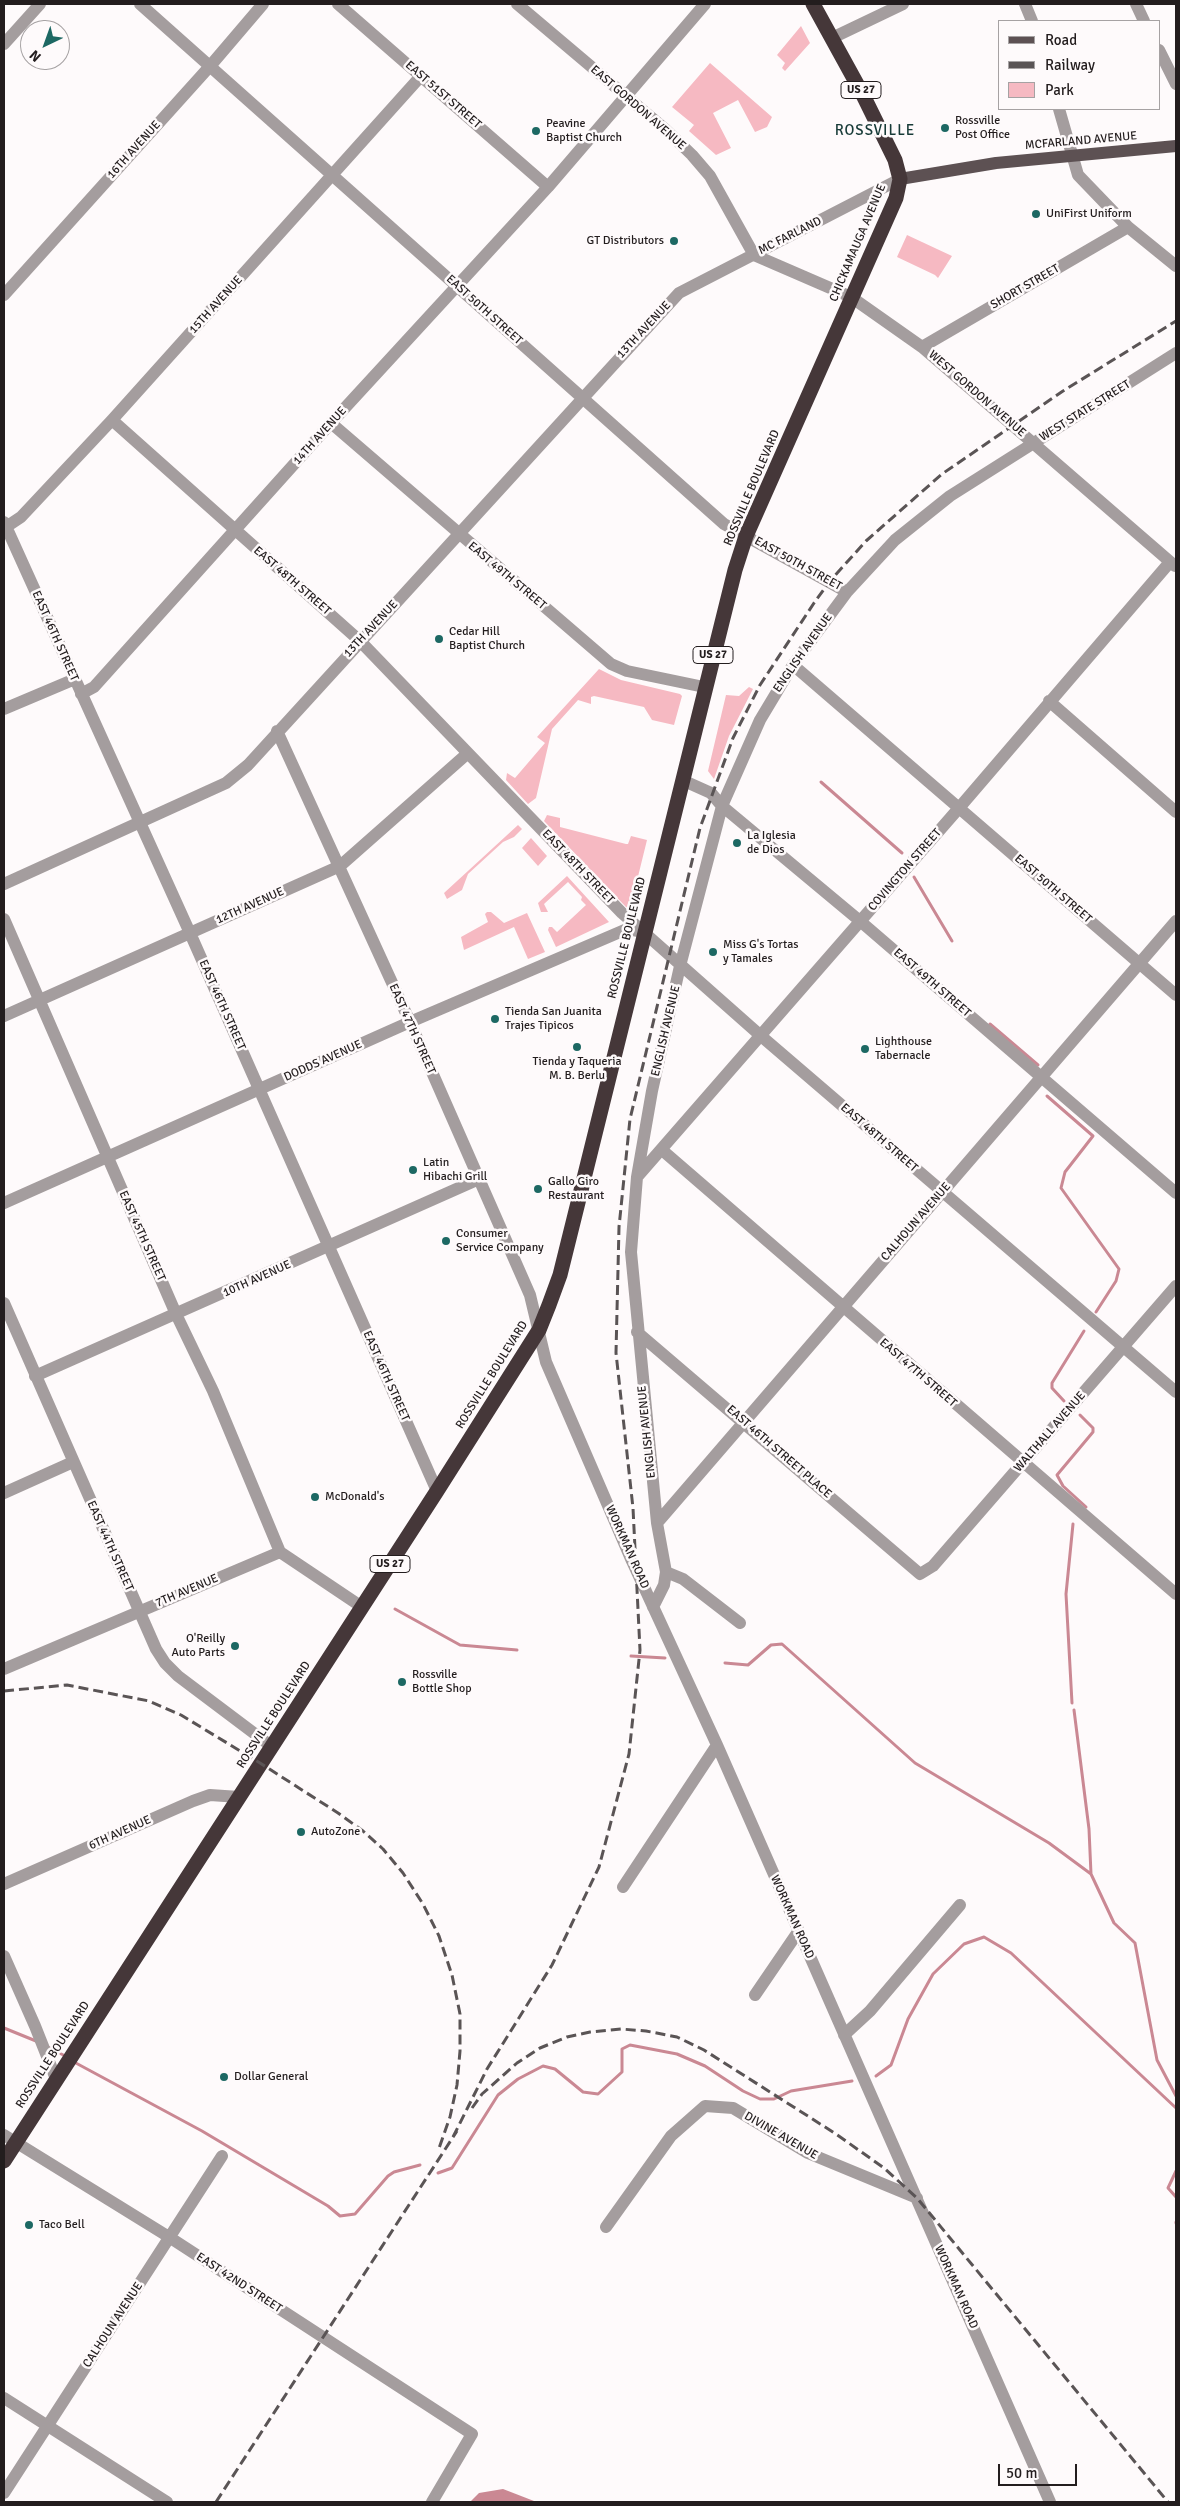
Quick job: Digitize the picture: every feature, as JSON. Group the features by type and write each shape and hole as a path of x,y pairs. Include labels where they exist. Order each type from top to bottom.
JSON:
{"highway":[{"name":"CHICKAMAUGA AVENUE","path":"812,388 850,297 896,198 900,179 895,160 813,4"},
{"name":"ROSSVILLE BOULEVARD","path":"4,2161 10,2139 56,2079 437,1491 539,1330 560,1275 734,570 746,536 812,388"}],"main road":[{"name":"MCFARLAND AVENUE","path":"900,179 987,164 1176,146"}],"street":[{"path":"4,44 40,4"},
{"name":"EAST 50TH STREET","path":"140,4 724,524 847,592"},
{"name":"16TH AVENUE","path":"4,294 211,66 263,4"},
{"name":"EAST 51ST STREET","path":"338,4 548,187"},
{"name":"EAST GORDON AVENUE","path":"517,4 665,129 710,176 754,254"},
{"name":"14TH AVENUE","path":"81,694 94,687 331,423 548,187 704,4"},
{"path":"832,38 903,4"},
{"path":"1025,4 1032,20"},
{"path":"1136,4 1144,20"},
{"path":"1160,52 1176,84"},
{"name":"15TH AVENUE","path":"5,525 21,517 112,420 334,176 421,76"},
{"path":"1059,110 1078,175 1128,227 1176,266"},
{"name":"MC FARLAND","path":"679,293 900,179"},
{"name":"SHORT STREET","path":"922,347 1128,227"},
{"name":"WEST GORDON AVENUE","path":"754,254 850,297 922,347 1173,564"},
{"name":"13TH AVENUE","path":"4,884 141,824 226,783 248,765 277,731 679,293"},
{"name":"WEST STATE STREET","path":"919,519 950,496 1176,353"},
{"name":"EAST 48TH STREET","path":"112,420 235,532 360,641 622,913 680,966 1176,1392"},
{"name":"EAST 49TH STREET","path":"331,423 458,535 611,664 627,671 704,687"},
{"name":"ENGLISH AVENUE","path":"653,1607 664,1585 666,1572 657,1523 637,1332 631,1252 637,1177 652,1090 680,966 722,806 760,720 793,665 847,592 895,540 919,519"},
{"name":"EAST 46TH STREET","path":"5,525 190,933 437,1491"},
{"name":"COVINGTON STREET","path":"637,1177 1050,701 1173,564"},
{"name":"EAST 50TH STREET","path":"793,665 1176,995"},
{"path":"4,709 75,679"},
{"path":"1050,701 1176,812"},
{"name":"EAST 47TH STREET","path":"277,731 410,1022 530,1295 539,1330"},
{"name":"12TH AVENUE","path":"4,1016 340,866 468,753"},
{"name":"EAST 49TH STREET","path":"682,780 711,793 722,806 860,921 1176,1193"},
{"name":"EAST 45TH STREET","path":"4,919 176,1314 213,1390 280,1552"},
{"name":"CALHOUN AVENUE","path":"657,1523 1176,921"},
{"name":"DODDS AVENUE","path":"4,1203 410,1022 627,929 644,932"},
{"name":"EAST 47TH STREET","path":"662,1150 842,1308 1176,1594"},
{"name":"10TH AVENUE","path":"35,1376 479,1180"},
{"name":"WALTHALL AVENUE","path":"920,1574 933,1566 1176,1286"},
{"name":"EAST 44TH STREET","path":"4,1303 8,1326 35,1376 156,1650 165,1663 196,1691 271,1746"},
{"name":"WORKMAN ROAD","path":"539,1330 546,1362 653,1607 717,1745 1050,2502"},
{"name":"EAST 46TH STREET PLACE","path":"637,1332 920,1574"},
{"path":"4,1493 73,1462"},
{"path":"280,1552 362,1607"},
{"name":"7TH AVENUE","path":"4,1669 280,1552"},
{"path":"666,1572 683,1579 740,1623"},
{"path":"623,1887 717,1745"},
{"name":"6TH AVENUE","path":"4,1884 193,1801 210,1795 238,1797"},
{"path":"844,2035 870,2011 960,1905"},
{"path":"756,1995 798,1932"},
{"path":"4,1956 56,2079"},
{"name":"DIVINE AVENUE","path":"606,2227 671,2136 705,2106 733,2108 808,2153 917,2198"},
{"name":"EAST 42ND STREET","path":"10,2139 169,2237 472,2434 432,2502"},
{"name":"CALHOUN AVENUE","path":"4,2493 222,2156"},
{"path":"4,2398 167,2502"}],"green space":[{"path":"801,26 810,43 785,71 782,68 785,63 777,55"},
{"path":"710,63 772,117 767,127 755,132 738,100 713,113 731,148 716,155 689,131 694,125 672,107"},
{"path":"907,235 952,256 938,278 897,257"},
{"path":"599,669 621,680 680,694 682,696 674,725 652,720 644,707 594,696 591,697 591,704 578,700 552,729 536,798 528,804 506,780 507,773 515,778 545,743 537,737"},
{"path":"749,687 753,689 729,736 714,779 708,771 726,695 739,696"},
{"path":"547,815 560,818 560,827 626,844 628,844 631,836 647,840 630,909 544,821"},
{"path":"518,825 522,829 514,837 503,842 468,874 462,890 447,899 444,893"},
{"path":"531,838 547,856 538,866 522,848"},
{"path":"567,876 609,922 556,947 548,930 549,927 552,927 557,932 586,905 581,900 582,897 568,882 544,904 548,912 541,912 538,903"},
{"path":"491,912 504,923 527,913 545,952 528,959 514,927 464,950 461,937 488,922 485,914"}],"shaded area":[{"path":"503,2489 536,2502 470,2502 479,2493"}],"waterway":[{"path":"821,782 902,853"},
{"path":"914,877 952,941"},
{"path":"990,1024 1038,1065"},
{"path":"1047,1096 1093,1136 1065,1172 1061,1188 1119,1269 1116,1281 1096,1312"},
{"path":"1064,1401 1052,1388 1052,1383 1084,1331"},
{"path":"1080,1415 1093,1428 1093,1432 1057,1475 1063,1486 1086,1507"},
{"path":"1072,1703 1066,1594 1073,1524"},
{"path":"395,1609 460,1645 517,1650"},
{"path":"725,1663 748,1665 771,1645 782,1644 915,1763 1049,1843 1091,1874"},
{"path":"631,1656 665,1658"},
{"path":"1074,1710 1089,1829 1091,1874 1114,1923 1135,1943 1157,2060 1176,2096"},
{"path":"876,2076 891,2065 908,2019 933,1974 964,1944 984,1937 1011,1953 1176,2108"},
{"path":"4,2028 36,2041"},
{"path":"438,2173 452,2168 498,2095 518,2079 543,2066 555,2069 583,2092 598,2094 622,2072 622,2049 630,2045 677,2054 705,2066 743,2091 760,2099 774,2099 791,2091 852,2081"},
{"path":"48,2047 67,2057"},
{"path":"74,2062 202,2131 328,2206 340,2216 355,2214 388,2176 394,2172 420,2165"},
{"path":"1176,2171 1168,2188 1176,2197"}],"railway":[{"path":"453,2137 487,2069 552,1965 599,1867 629,1754 640,1650 633,1508 616,1353 619,1227 630,1119 700,828 733,738 760,685 814,603 830,581 866,541 942,474 1063,391 1176,321"},
{"path":"4,1691 67,1685 149,1701 181,1715 260,1763 338,1813 363,1831 383,1849 403,1873 423,1904 439,1936 452,1975 460,2014 460,2051 457,2085 450,2117 438,2151"},
{"path":"472,2108 482,2094 517,2063 540,2048 567,2037 590,2032 621,2029 646,2031 677,2037 704,2050 836,2134 884,2168 917,2198 1168,2502"},
{"path":"216,2502 457,2131"}],"place":[{"name":"Rossville Post Office","path":"945,128"},
{"name":"Peavine Baptist Church","path":"536,131"},
{"name":"UniFirst Uniform","path":"1036,214"},
{"name":"GT Distributors","path":"674,241"},
{"name":"Cedar Hill Baptist Church","path":"439,639"},
{"name":"La Iglesia de Dios","path":"737,843"},
{"name":"Miss G's Tortas y Tamales","path":"713,952"},
{"name":"Tienda San Juanita Trajes Tipicos","path":"495,1019"},
{"name":"Tienda y Taqueria M. B. Berlu","path":"577,1047"},
{"name":"Lighthouse Tabernacle","path":"865,1049"},
{"name":"Latin Hibachi Grill","path":"413,1170"},
{"name":"Gallo Giro Restaurant","path":"538,1189"},
{"name":"Consumer Service Company","path":"446,1241"},
{"name":"McDonald's","path":"315,1497"},
{"name":"O'Reilly Auto Parts","path":"235,1646"},
{"name":"Rossville Bottle Shop","path":"402,1682"},
{"name":"AutoZone","path":"301,1832"},
{"name":"Dollar General","path":"224,2077"},
{"name":"Taco Bell","path":"29,2225"}],"district":[{"name":"ROSSVILLE","path":"875,131"}]}
